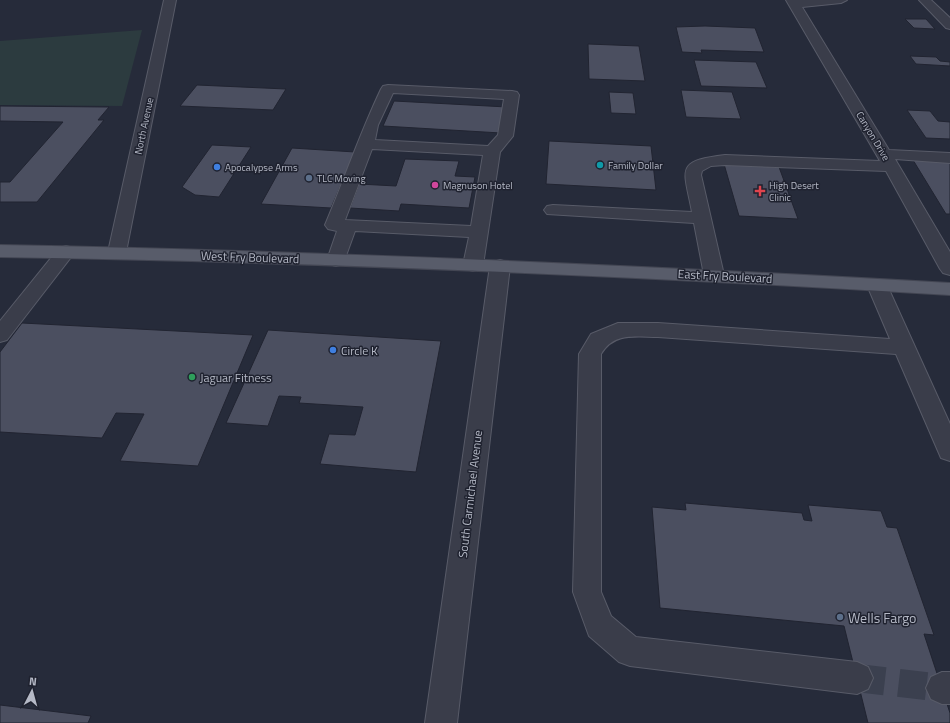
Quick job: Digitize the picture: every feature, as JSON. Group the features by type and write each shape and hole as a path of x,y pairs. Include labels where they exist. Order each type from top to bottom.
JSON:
{"main road":[{"name":"West Fry Boulevard","path":"0,251 118,252 500,266"},
{"name":"East Fry Boulevard","path":"500,266 714,275 950,290"}],"street":[{"name":"North Avenue","path":"118,252 170,0"},
{"path":"793,2 841,0"},
{"path":"925,0 950,25"},
{"name":"Canyon Drive","path":"793,2 888,160 950,269"},
{"path":"474,265 492,151 505,136 512,95 388,89 371,125 366,144 334,225 479,232"},
{"path":"366,144 492,151"},
{"path":"714,275 693,176 694,168 708,162 725,160 888,160 950,158"},
{"path":"553,210 702,218"},
{"path":"336,260 348,226"},
{"path":"0,335 66,252"},
{"name":"South Carmichael Avenue","path":"440,723 500,266"},
{"path":"877,285 950,451"},
{"path":"857,678 630,651 600,626 586,592 590,354 599,339 618,330 658,330 904,347"}],"shaded area":[{"path":"142,30 122,106 0,105 0,41"}],"building":[{"path":"905,19 926,19 935,29 914,28"},
{"path":"705,26 755,28 764,52 701,50 702,53 682,52 676,27"},
{"path":"588,44 639,46 645,81 589,79"},
{"path":"910,56 936,57 940,61 950,62 950,66 916,64"},
{"path":"694,60 756,62 767,88 701,86"},
{"path":"197,85 286,89 273,110 180,106"},
{"path":"681,90 732,92 741,119 686,117"},
{"path":"609,92 633,93 636,114 611,113"},
{"path":"394,101 507,107 501,133 383,126"},
{"path":"0,106 109,107 98,120 104,120 37,202 0,202 0,182 10,182 63,122 0,121"},
{"path":"907,110 930,111 938,121 950,122 950,139 926,138"},
{"name":"Family Dollar","path":"549,141 651,146 656,190 546,184"},
{"name":"Apocalypse Arms","path":"212,145 251,147 219,197 195,195 182,187"},
{"name":"TLC Moving","path":"292,148 355,152 331,208 261,204"},
{"name":"Magnuson Hotel","path":"405,159 459,161 455,176 475,177 469,208 401,204 399,211 350,208 359,184 396,186"},
{"path":"913,160 950,162 950,214 946,214"},
{"name":"High Desert Clinic","path":"724,164 779,167 798,219 739,216"},
{"path":"22,323 253,335 198,466 120,461 144,414 116,413 102,438 0,432 0,352"},
{"path":"268,330 441,341 416,472 320,464 329,434 355,435 363,407 299,403 301,397 279,396 268,426 226,423"},
{"name":"Wells Fargo","path":"685,503 802,513 804,520 812,521 808,505 881,511 887,527 897,528 934,635 924,634 950,713 950,723 868,723 844,626 660,608 652,507 686,510"},
{"path":"0,705 91,716 88,723 0,723"}],"tunnel":[{"path":"857,678 942,688"}],"place":[{"name":"Family Dollar","path":"600,165"},
{"name":"Apocalypse Arms","path":"217,167"},
{"name":"TLC Moving","path":"309,178"},
{"name":"Magnuson Hotel","path":"435,185"},
{"name":"High Desert Clinic","path":"760,191"},
{"name":"Circle K","path":"333,350"},
{"name":"Jaguar Fitness","path":"192,377"},
{"name":"Wells Fargo","path":"840,617"}]}
